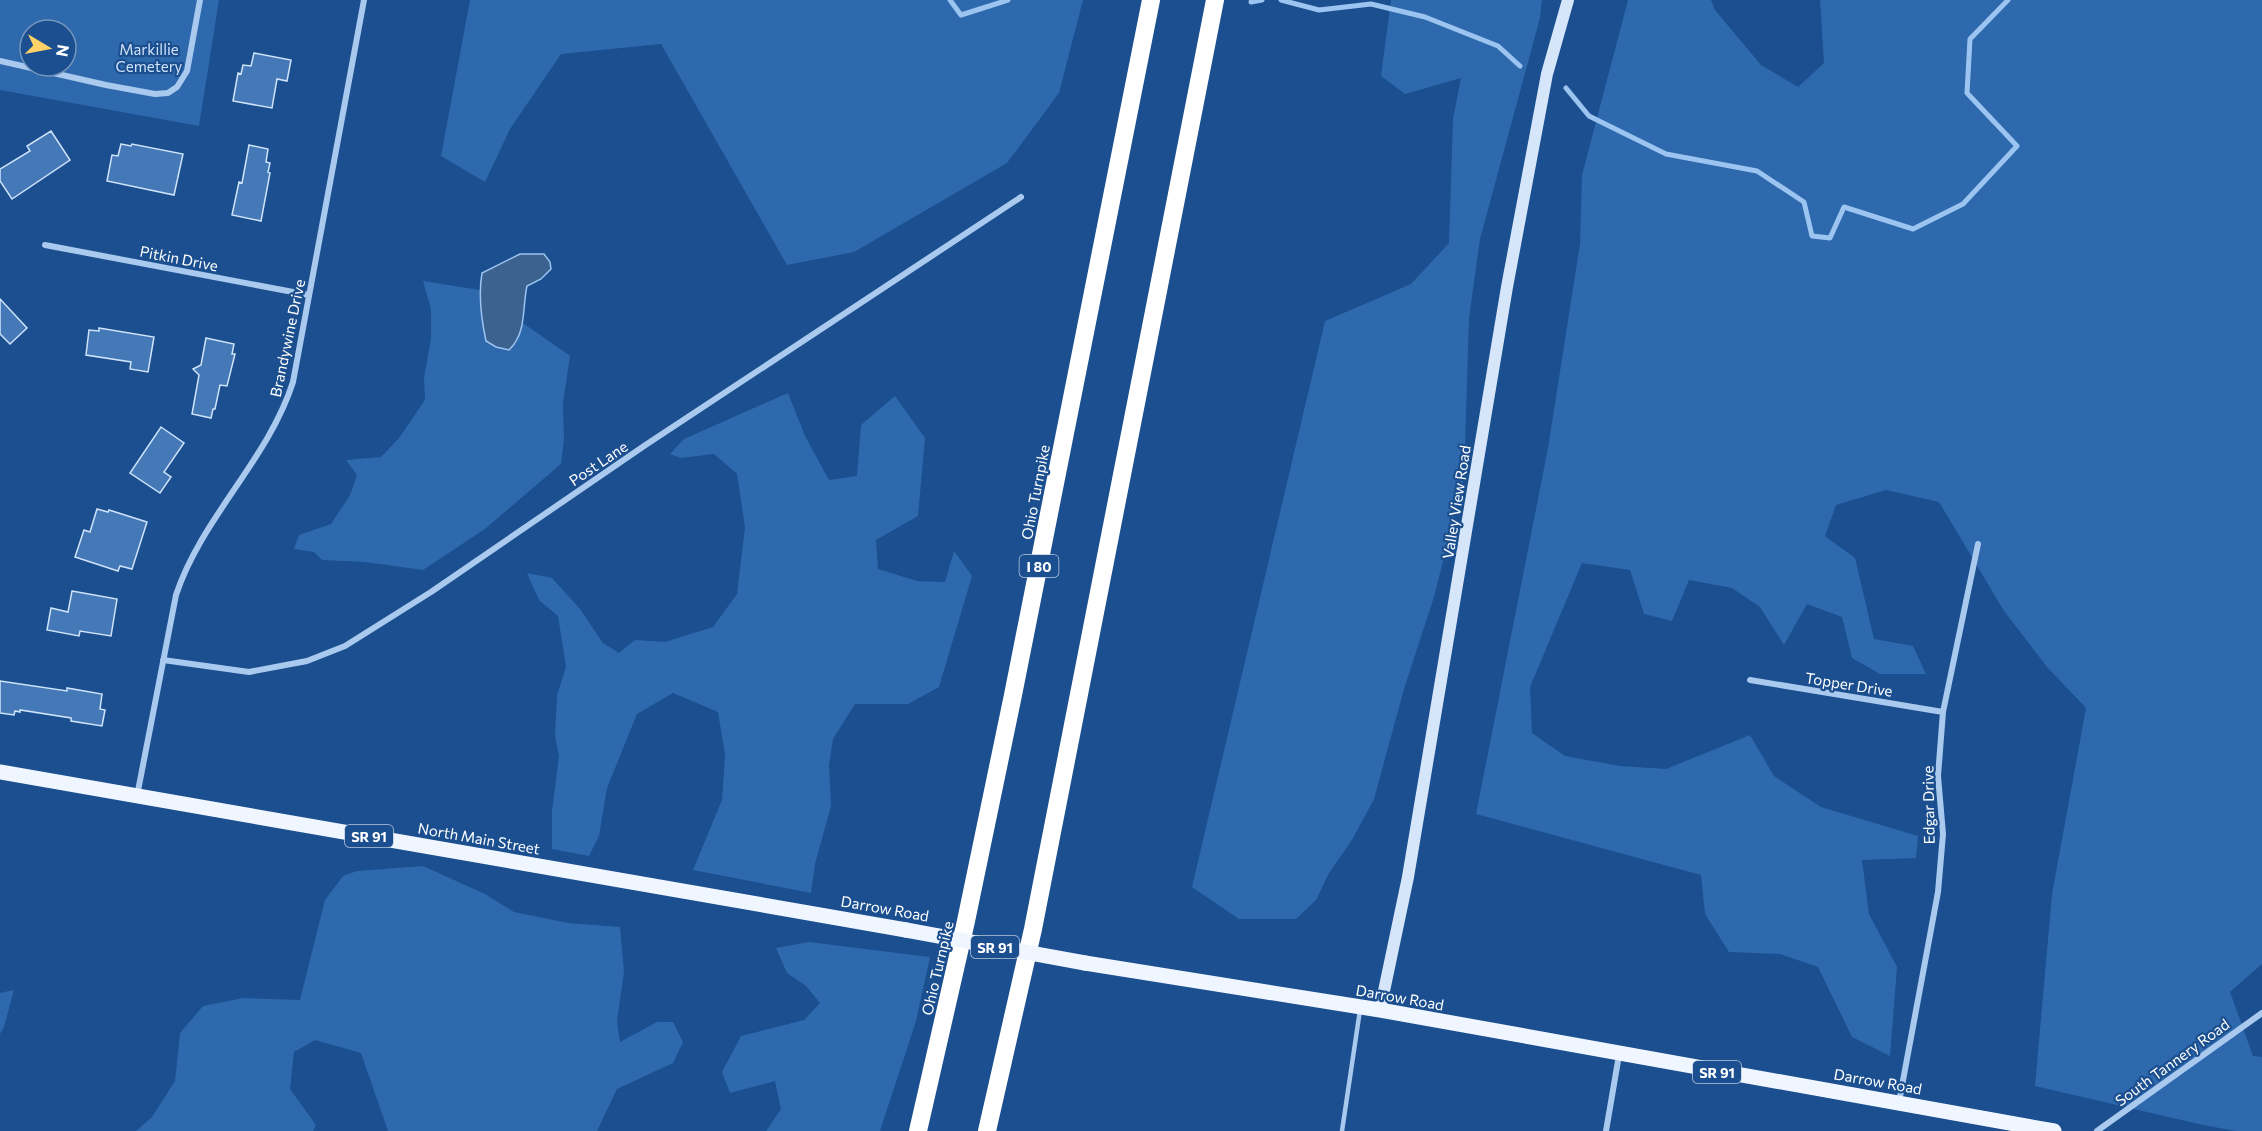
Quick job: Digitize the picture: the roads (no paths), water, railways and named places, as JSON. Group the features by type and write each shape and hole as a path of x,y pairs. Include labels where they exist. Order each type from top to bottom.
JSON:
{"highway":[{"name":"Ohio Turnpike","path":"918,1131 966,921 1013,695 1151,0"},
{"path":"987,1131 1033,929 1215,0"}],"main road":[{"name":"Valley View Road","path":"1380,1010 1408,877 1507,287 1547,74 1568,0"},
{"name":"North Main Street","path":"0,772 739,900"},
{"name":"Darrow Road","path":"739,900 1085,963 1380,1010 2054,1131"}],"street":[{"path":"0,61 115,87 155,94 168,93 177,87 187,71 200,0"},
{"name":"Brandywine Drive","path":"137,796 176,595 183,572 199,542 261,451 285,406 293,381 364,0"},
{"name":"Post Lane","path":"163,660 235,672 249,672 308,661 345,646 431,592 644,446 1021,197"},
{"name":"Pitkin Drive","path":"45,245 309,295"},
{"name":"Edgar Drive","path":"1899,1103 1938,892 1943,834 1938,776 1943,712 1978,544"},
{"name":"Topper Drive","path":"1750,680 1943,712"},
{"name":"South Tannery Road","path":"2097,1131 2262,1013"},
{"path":"1606,1131 1619,1054"}],"lane":[{"path":"1342,1131 1361,1007"}],"waterway":[{"path":"950,0 961,15 1008,0"},
{"path":"1251,2 1262,0"},
{"path":"1281,0 1319,10 1371,4 1425,17 1498,46 1520,66"},
{"path":"1566,88 1589,116 1666,154 1757,171 1804,202 1812,236 1830,238 1844,207 1913,229 1963,204 2017,146 1967,93 1970,39 2008,0"}],"park label":[{"name":"Markillie Cemetery","path":"149,58"}]}
